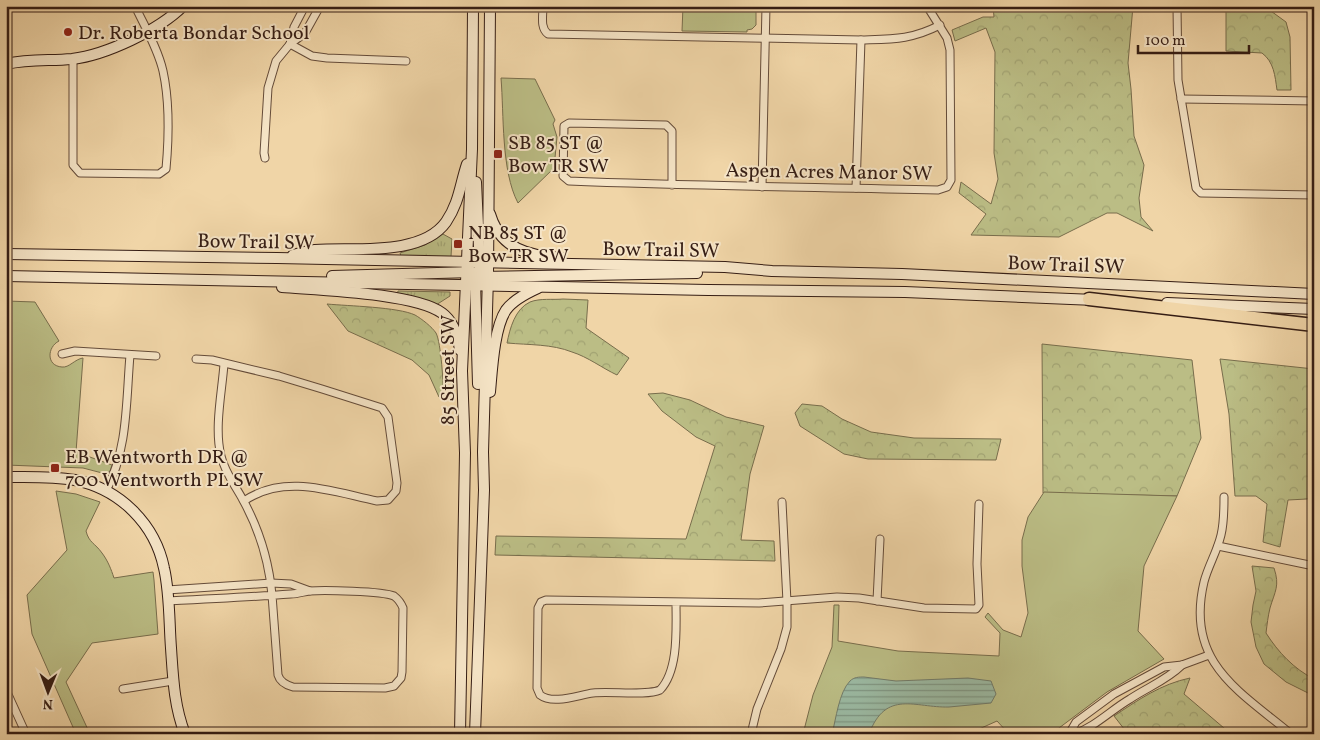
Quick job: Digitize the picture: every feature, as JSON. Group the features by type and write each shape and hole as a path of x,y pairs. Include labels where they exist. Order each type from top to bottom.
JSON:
{"highway":[{"path":"1089,299 1314,325"}],"main road":[{"path":"6,64 25,60 73,59 112,49 148,32 183,6"},
{"name":"85 Street SW","path":"473,6 472,149 484,414 483,521 475,734"},
{"name":"85 Street SW","path":"460,734 465,521 462,371 488,205 490,6"},
{"path":"472,79 477,274"},
{"path":"277,258 313,250 397,246 419,241 430,236 446,221 458,200 472,149"},
{"path":"488,205 492,218 502,236 513,247 529,254 565,258 682,262 726,267"},
{"name":"Bow Trail SW","path":"6,254 277,258 477,274 545,286 905,292 1314,309"},
{"name":"Bow Trail SW","path":"477,274 726,267 772,271 902,274 1314,294"},
{"path":"214,279 772,271"},
{"name":"Bow Trail SW","path":"6,276 214,279"},
{"path":"214,279 232,283 375,296 427,306 441,312 450,321 460,347 462,371"},
{"path":"483,437 498,332 502,318 517,299 545,286"},
{"path":"6,477 84,482 106,491 132,510 151,533 162,558 167,590 173,681 177,711 185,734"},
{"path":"465,521 483,521"}],"street":[{"path":"73,59 73,165 76,170 80,173 159,174 166,168 169,107 162,69 148,32 135,6"},
{"path":"290,44 294,26 305,6"},
{"path":"265,158 268,88 276,61 290,44 305,33 320,6"},
{"path":"543,6 543,27 548,34 861,40 904,38 928,31 940,25"},
{"path":"762,186 766,6"},
{"name":"Aspen Acres Manor SW","path":"672,185 672,131 666,125 569,123 564,126 563,176 567,180 672,185 938,190 947,187 951,180 951,58 949,43 927,6"},
{"path":"1177,6 1176,52 1178,80 1196,188 1201,193 1314,195"},
{"path":"856,188 861,40"},
{"path":"290,44 312,56 406,61"},
{"path":"1181,99 1314,101"},
{"path":"62,354 75,351 156,356"},
{"path":"106,491 115,471 123,442 130,355"},
{"path":"196,359 212,360 279,376 382,408 388,417 397,483 396,491 388,500 377,501 306,486 292,485 265,490 244,501"},
{"path":"168,602 272,595 293,594 310,591 391,595 398,599 404,614 401,678 394,686 384,688 293,687 282,682 278,675 272,595 271,583 262,541 244,501 227,474 219,446 224,364"},
{"path":"1224,497 1223,524 1218,546 1204,582 1201,602 1202,633 1209,655 1227,680 1291,734"},
{"path":"751,734 757,710 783,643 787,627 782,502"},
{"path":"676,602 674,651 668,677 660,690 594,693 550,700 541,697 537,688 538,608 544,600 787,602 837,597 924,608 976,609 979,605 979,504"},
{"path":"877,601 880,539"},
{"path":"1218,546 1314,566"},
{"path":"167,590 271,583 292,584 310,591"},
{"path":"1069,734 1076,722 1114,694 1164,667 1182,665 1209,655"},
{"path":"1074,734 1083,731 1130,698 1171,676 1182,665"},
{"path":"123,689 173,681"},
{"path":"6,690 26,734"}],"green space":[{"path":"683,6 756,6 756,25 752,29 747,30 747,32 682,31"},
{"path":"993,6 1133,6 1128,63 1134,136 1144,165 1139,198 1141,217 1153,231 1117,213 1107,213 1059,237 971,235 986,214 959,193 961,182 991,204 998,179 994,153 995,52 986,28 955,41 952,30 983,17 994,17"},
{"path":"1226,6 1264,6 1286,22 1290,37 1291,90 1277,90 1275,75 1271,65 1262,53 1226,51"},
{"path":"501,78 535,79 555,120 553,124 557,137 554,168 518,203 506,159"},
{"path":"441,233 452,239 451,257 401,256 400,253 425,245"},
{"path":"398,291 450,292 450,296 436,305 397,295"},
{"path":"538,300 588,300 586,328 629,358 617,375 584,357 564,349 507,343 514,319 525,305"},
{"path":"6,301 35,302 59,341 52,347 50,352 51,360 57,366 65,367 83,358 76,452 112,465 110,471 106,474 83,468 6,465"},
{"path":"327,304 397,310 415,315 427,323 438,338 442,365 443,398 439,397 429,375 412,360 348,331"},
{"path":"1042,344 1192,360 1201,438 1177,496 1043,493"},
{"path":"1220,359 1314,369 1314,497 1288,500 1280,547 1263,542 1267,504 1256,496 1235,496 1229,414"},
{"path":"663,393 690,400 726,417 764,426 750,474 741,540 774,541 775,561 495,555 496,536 686,539 715,446 696,437 662,411 648,394"},
{"path":"802,404 822,406 842,419 871,432 914,438 1001,439 996,460 868,459 844,454 800,426 795,413"},
{"path":"56,491 76,494 100,502 86,531 91,541 106,559 114,578 153,572 158,634 92,643 66,682 90,734 76,734 32,634 27,595 67,550"},
{"path":"1044,492 1177,496 1144,566 1138,631 1164,659 1107,692 1051,734 1009,734 997,721 968,734 803,734 813,695 832,647 834,605 839,605 838,641 898,651 999,656 1000,633 985,617 988,613 1003,630 1021,637 1028,613 1022,566 1022,540 1028,517"},
{"path":"1252,566 1274,568 1277,584 1269,611 1266,633 1287,659 1314,679 1314,696 1286,682 1264,664 1256,647 1251,622 1256,591"},
{"path":"1190,678 1184,694 1231,734 1128,734 1114,716 1160,688"}],"shaded area":[{"path":"864,677 896,681 968,678 991,681 996,694 991,703 949,707 913,704 893,706 884,711 876,720 869,734 832,734 846,686 853,679"}],"place":[{"name":"Dr. Roberta Bondar School","path":"68,32"},
{"name":"SB 85 ST @ Bow TR SW","path":"498,154"},
{"name":"NB 85 ST @ Bow TR SW","path":"458,244"},
{"name":"EB Wentworth DR @ 700 Wentworth PL SW","path":"55,468"}]}
